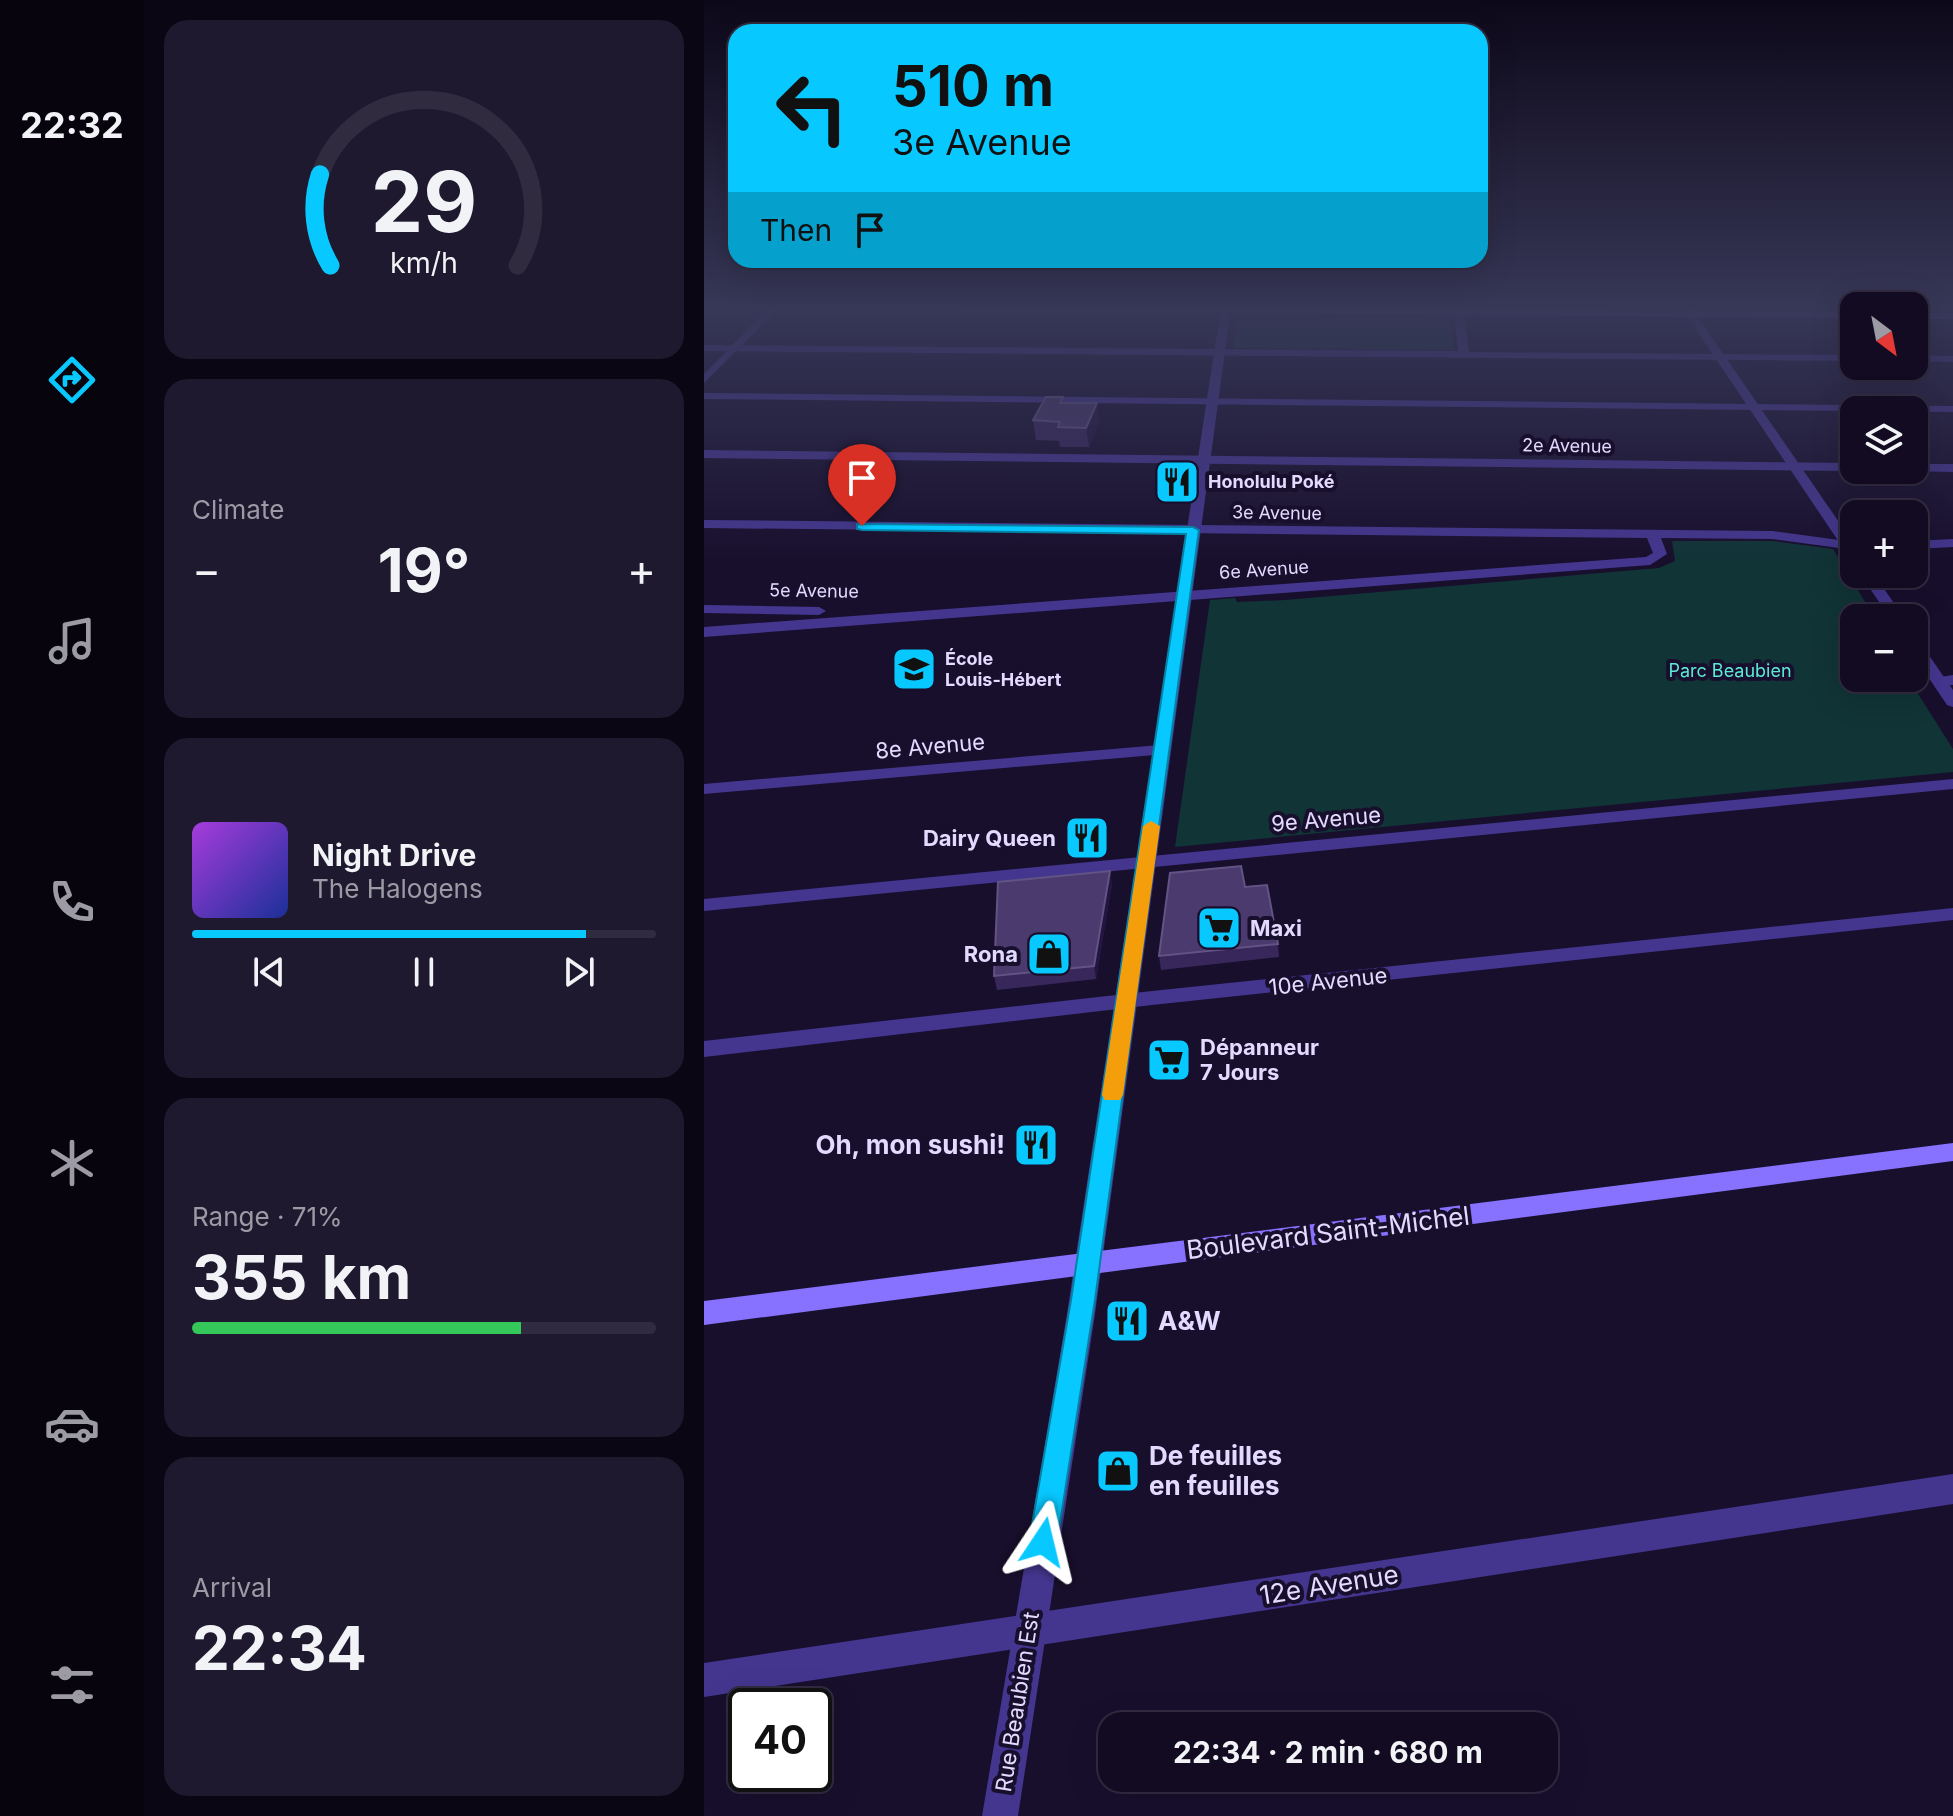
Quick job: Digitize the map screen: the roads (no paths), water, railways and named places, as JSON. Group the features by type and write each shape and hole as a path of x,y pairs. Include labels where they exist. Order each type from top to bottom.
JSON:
{"main road":[{"name":"Boulevard Saint-Michel","path":"704,1313 1953,1152"}],"street":[{"name":"Rue Beaubien Est","path":"1000,1816 1087,1265 1214,392"},
{"path":"1744,392 1840,531"},
{"path":"704,396 1953,409"},
{"name":"2e Avenue","path":"704,454 1840,467"},
{"path":"1928,468 1953,468"},
{"name":"3e Avenue","path":"704,524 1772,535 1840,546"},
{"name":"6e Avenue","path":"704,632 923,613 1650,561 1660,554 1653,536"},
{"path":"1928,544 1953,543"},
{"name":"5e Avenue","path":"704,609 923,613"},
{"path":"1928,660 1946,681 1953,702"},
{"name":"8e Avenue","path":"704,789 1160,750"},
{"name":"9e Avenue","path":"704,905 1953,784"},
{"name":"10e Avenue","path":"704,1049 1953,914"},
{"name":"12e Avenue","path":"704,1680 1953,1489"}],"place":[{"name":"Honolulu Poké","path":"1177,482"},
{"name":"École Louis-Hébert","path":"914,669"},
{"name":"Dairy Queen","path":"1087,838"},
{"name":"Maxi","path":"1219,928"},
{"name":"Rona","path":"1049,954"},
{"name":"Dépanneur 7 Jours","path":"1169,1060"},
{"name":"Oh, mon sushi!","path":"1036,1145"},
{"name":"A&W","path":"1127,1321"},
{"name":"De feuilles en feuilles","path":"1118,1471"}],"park label":[{"name":"Parc Beaubien","path":"1730,671"}]}
